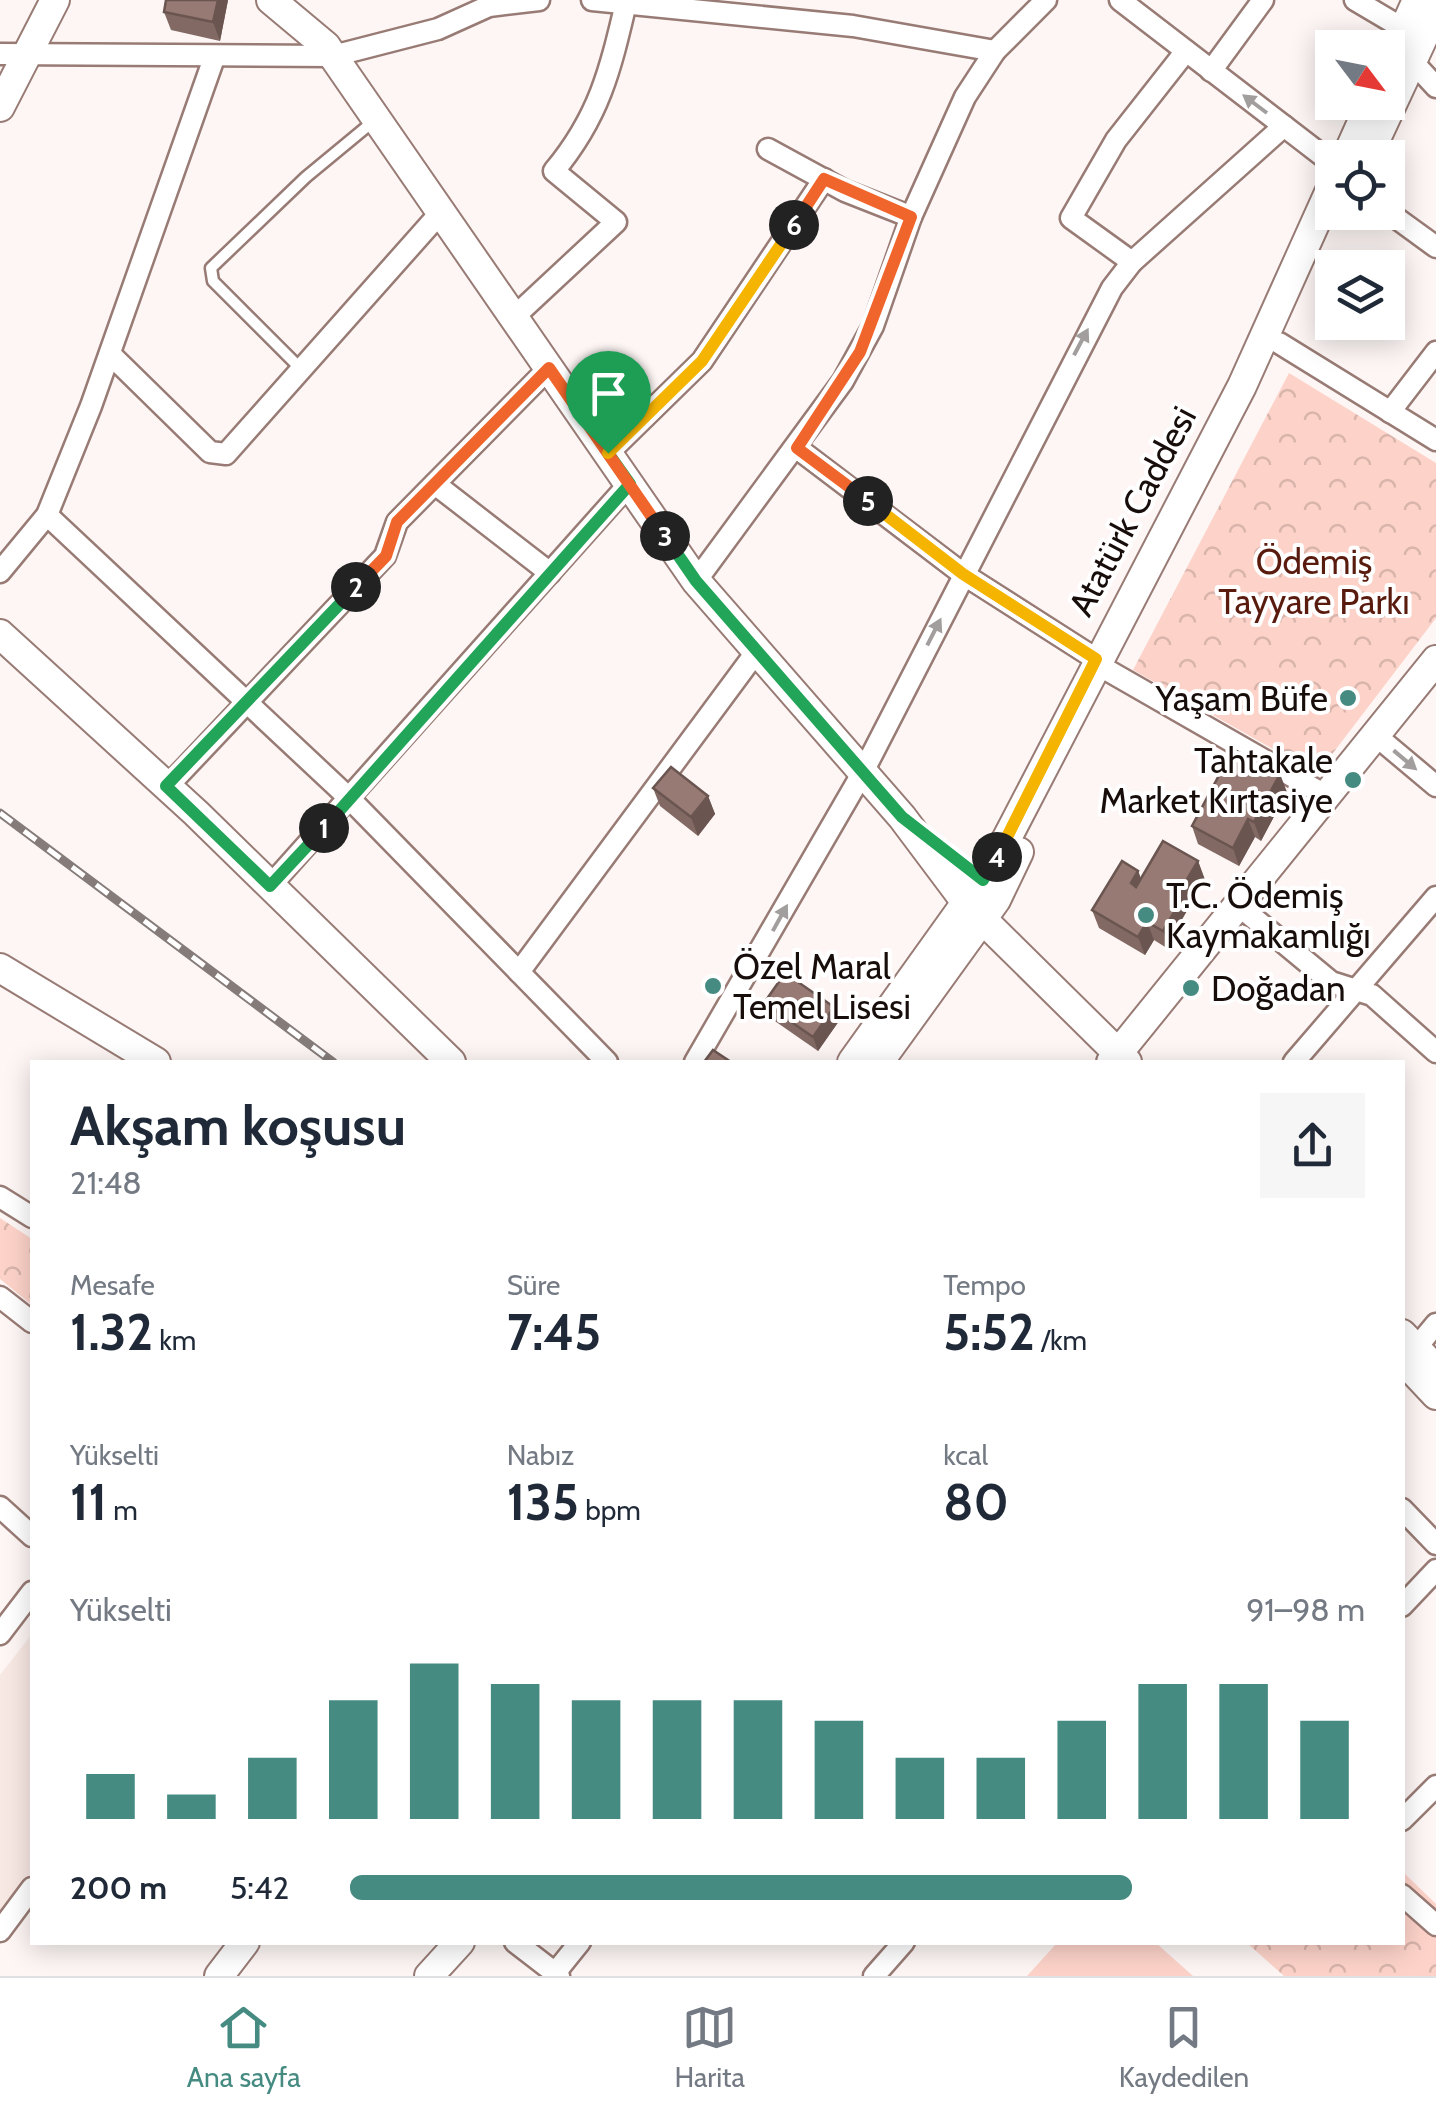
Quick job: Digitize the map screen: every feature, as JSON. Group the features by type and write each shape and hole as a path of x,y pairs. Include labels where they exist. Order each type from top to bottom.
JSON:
{"street":[{"path":"0,106 12,55 54,0"},
{"path":"270,0 333,56 696,581 902,817 1126,1057 1238,905 1374,734 1434,668"},
{"path":"12,55 333,56 438,29 486,3 539,0"},
{"path":"592,0 853,26 995,51"},
{"path":"696,581 797,448 860,352 911,217 965,97 995,51 1046,0"},
{"path":"1120,0 1315,150"},
{"path":"1211,71 1263,0"},
{"path":"1356,0 1404,29 1417,0"},
{"path":"514,317 616,222 554,171 582,134 604,94 626,4"},
{"path":"1405,56 1436,10"},
{"path":"1132,262 1070,218 1116,140 1186,51"},
{"path":"0,572 47,515 110,354 214,58"},
{"path":"1405,66 1436,87"},
{"path":"697,1060 862,772 1085,334 1132,262 1284,126"},
{"path":"768,148 824,179 911,217"},
{"path":"608,453 702,361 824,179"},
{"path":"110,354 210,452 226,454 441,212"},
{"name":"Atatürk Caddesi","path":"880,1060 983,900 1242,386 1315,224"},
{"path":"1405,225 1436,248"},
{"name":"Atatürk Caddesi","path":"1101,664 1279,344 1333,230"},
{"path":"1279,344 1436,440"},
{"path":"1390,412 1436,352"},
{"path":"166,786 386,556 397,522 549,368"},
{"path":"797,448 963,574 1101,664 1325,796"},
{"path":"435,484 550,574"},
{"path":"270,886 630,484"},
{"path":"47,515 350,799 605,1060"},
{"path":"0,634 166,786 450,1060"},
{"path":"519,972 758,651"},
{"path":"1374,734 1436,786"},
{"path":"1296,1060 1436,897"},
{"name":"Atatürk Caddesi","path":"854,1060 983,900"},
{"path":"1238,905 1331,982 1372,995 1436,1052"},
{"path":"0,968 153,1060"},
{"path":"0,1197 30,1217"},
{"path":"0,1297 30,1320"},
{"path":"1405,1353 1436,1324"},
{"path":"1405,1353 1436,1369"},
{"path":"1405,1353 1436,1395"},
{"path":"0,1507 30,1534"},
{"path":"1405,1512 1436,1544"},
{"path":"1405,1603 1436,1570"},
{"path":"0,1634 30,1595"},
{"path":"1405,1817 1436,1786"},
{"path":"0,1930 30,1891"},
{"path":"1405,1898 1436,1925"},
{"path":"196,1976 220,1945"},
{"path":"219,1976 243,1945"},
{"path":"430,1976 457,1945"},
{"path":"519,1945 557,1974 578,1945"},
{"path":"874,1976 901,1945"}],"lane":[{"path":"301,369 213,282 211,268 376,119"}],"shaded area":[{"path":"30,1637 30,1877 0,1917 0,1675"}],"green space":[{"name":"Ödemiş Tayyare Parkı","path":"1289,373 1436,463 1436,618 1317,774 1133,670"},
{"path":"0,1218 30,1238 30,1303 0,1279"},
{"path":"1405,1874 1436,1904 1436,1976 1284,1976 1249,1945 1405,1945"},
{"path":"1055,1945 1158,1945 1193,1976 1027,1976"}],"building":[{"path":"166,0 218,0 213,22 164,12"},
{"path":"1233,749 1280,774 1254,822 1248,819 1233,848 1192,826"},
{"path":"671,767 708,796 691,817 653,788"},
{"path":"1163,841 1198,861 1171,906 1176,909 1163,931 1147,922 1138,937 1092,910 1122,861 1138,871 1131,883 1136,887"},
{"path":"785,973 834,1007 813,1037 764,1003"},
{"path":"713,1050 728,1060 706,1060"}],"railway":[{"path":"0,813 330,1060"}],"place":[{"name":"Yaşam Büfe","path":"1348,698"},
{"name":"Tahtakale Market Kırtasiye","path":"1353,780"},
{"name":"T.C. Ödemiş Kaymakamlığı","path":"1146,915"},
{"name":"Özel Maral Temel Lisesi","path":"713,986"},
{"name":"Doğadan","path":"1191,988"}],"route":[{"path":"608,453 630,484 270,886 166,786 386,556 397,522 549,368 608,453 630,484 696,581 902,817 983,880 1096,659 963,574 797,448 860,352 911,217 824,179 702,361 608,453"}]}
